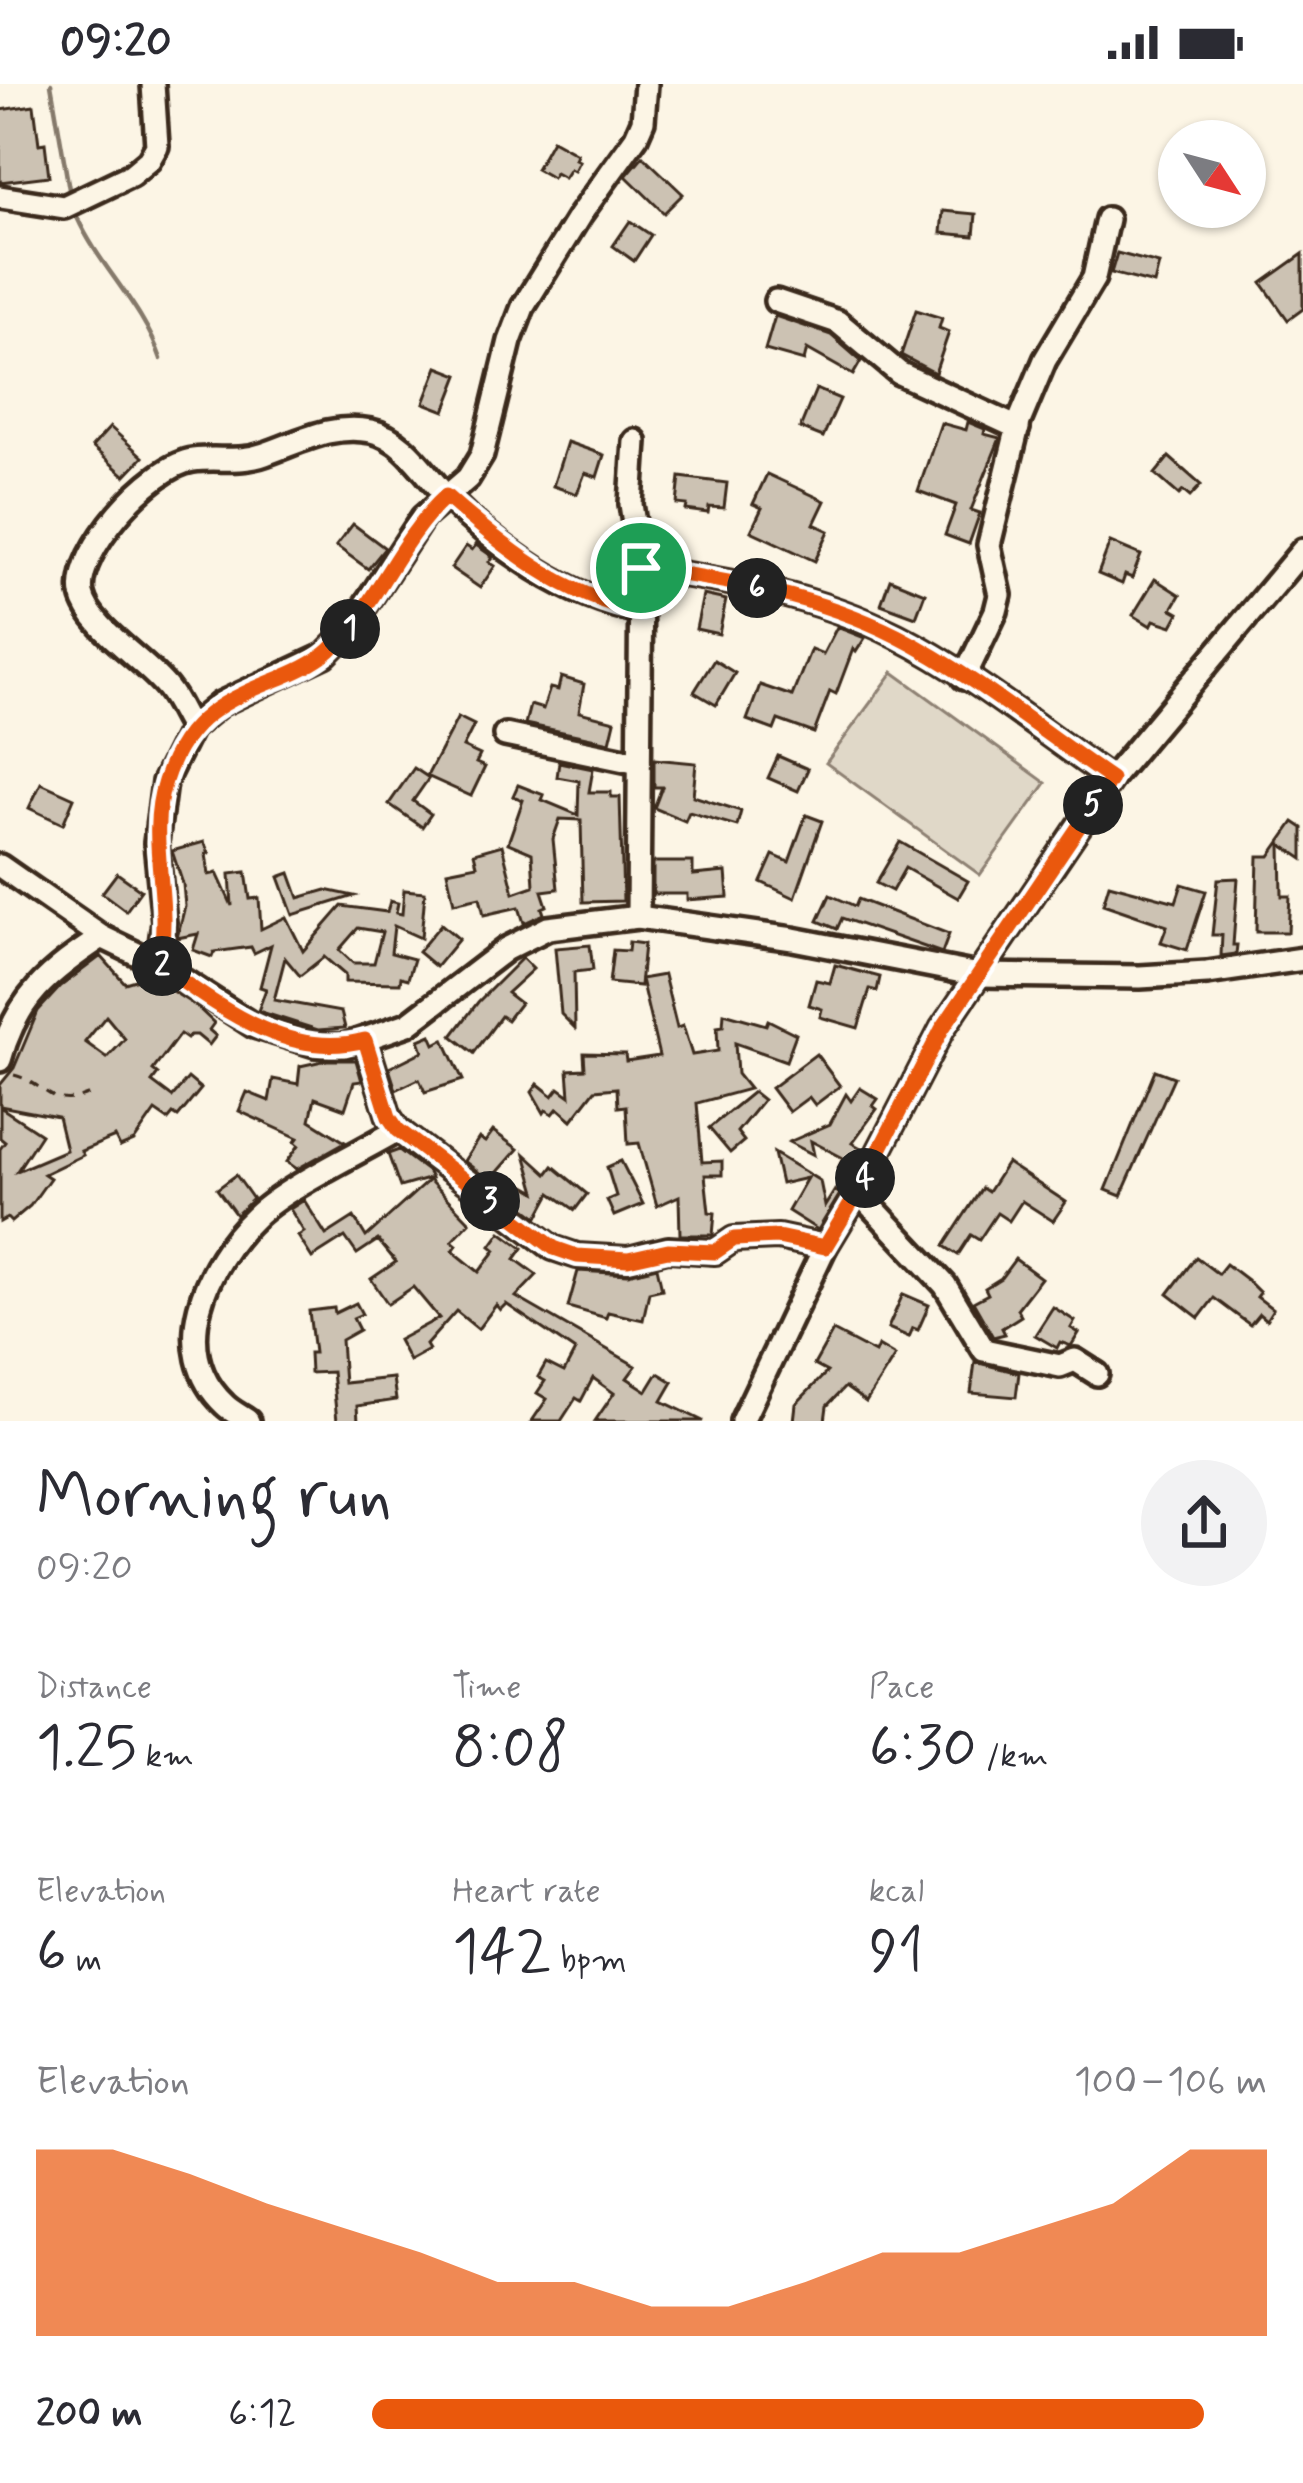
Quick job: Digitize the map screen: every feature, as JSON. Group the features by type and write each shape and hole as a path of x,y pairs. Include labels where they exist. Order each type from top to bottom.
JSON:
{"street":[{"path":"0,197 64,207 131,176 157,146 153,84"},
{"path":"158,964 164,922 156,842 164,782 190,728 220,704 326,655 348,632 423,517 468,478 482,455 523,307 580,215 637,136 646,84"},
{"path":"964,678 1000,595 988,545 1018,428 1045,359 1094,278 1107,219"},
{"path":"776,302 838,322 899,373 1018,428"},
{"path":"190,728 168,689 95,617 82,593 82,577 101,538 135,495 166,470 191,460 238,462 268,454 303,436 373,431 399,445 488,534 588,598 641,611"},
{"path":"635,441 631,504 641,568 638,917"},
{"path":"742,1421 825,1247 942,1029 1111,779 1303,550"},
{"path":"641,568 735,583 849,615 899,637 1111,779"},
{"path":"505,735 639,763"},
{"path":"0,866 102,937 158,964 254,1026 315,1045 344,1046 408,1024 506,949 548,928 638,917 793,939 978,975 1140,977 1303,959"},
{"path":"6,1067 14,1016 30,992 102,937"},
{"path":"365,1040 389,1117 398,1130 554,1248 577,1256 628,1259 668,1250 715,1252 734,1239 778,1237 825,1247"},
{"path":"248,1421 225,1406 206,1381 194,1334 200,1299 219,1262 256,1216 398,1130"},
{"path":"858,1192 945,1285 984,1350 1060,1366 1075,1360 1097,1374"}],"path":[{"path":"6,1067 55,1098 78,1100 92,1093"}],"shaded area":[{"path":"893,672 1046,783 980,875 826,763"}],"building":[{"path":"34,105 49,176 0,182 0,110"},
{"path":"552,140 577,154 574,171 570,169 564,178 555,173 552,178 536,169"},
{"path":"643,156 683,194 664,213 626,176"},
{"path":"943,211 976,214 974,236 941,233"},
{"path":"630,221 651,235 634,261 613,246"},
{"path":"1117,253 1159,264 1154,284 1111,273"},
{"path":"1303,254 1303,309 1288,320 1262,283"},
{"path":"916,310 942,318 939,328 949,332 935,373 901,355"},
{"path":"775,316 831,335 861,361 853,375 807,349 804,361 765,350"},
{"path":"438,367 459,375 445,411 424,403"},
{"path":"816,389 840,399 823,437 800,428"},
{"path":"968,422 1000,438 971,510 980,513 969,544 945,535 956,505 918,491 941,423 966,430"},
{"path":"110,427 143,457 125,476 92,447"},
{"path":"567,442 604,455 597,477 585,473 577,494 553,486"},
{"path":"1169,457 1201,485 1190,497 1183,491 1179,495 1155,474"},
{"path":"767,474 825,501 814,524 829,531 815,561 751,531 762,508 753,504"},
{"path":"680,477 727,483 724,508 709,507 708,513 677,504"},
{"path":"353,524 385,548 368,569 336,546"},
{"path":"1110,542 1141,555 1132,578 1125,575 1122,584 1098,574"},
{"path":"476,545 493,557 489,562 495,566 480,588 451,568 466,546 472,550"},
{"path":"890,579 925,593 916,617 881,604"},
{"path":"1155,579 1180,595 1172,609 1179,613 1172,626 1154,620 1151,626 1133,615"},
{"path":"703,595 726,600 719,634 696,629"},
{"path":"837,627 865,638 856,652 853,649 836,694 830,691 814,733 778,720 774,730 747,720 760,685 792,696 811,649 823,654"},
{"path":"714,660 735,673 716,705 694,692"},
{"path":"561,677 584,684 579,712 615,721 610,742 525,724 530,705 543,709 550,688 558,690"},
{"path":"458,717 474,725 463,747 480,755 476,763 485,767 471,796 427,776"},
{"path":"778,756 808,769 798,791 768,778"},
{"path":"654,759 696,763 693,796 741,811 737,826 689,812 685,821 654,808 662,787 654,787"},
{"path":"559,762 593,769 589,792 620,797 623,901 583,902 581,820 560,819 553,839 558,889 542,891 547,906 542,908 544,914 524,923 519,907 484,915 480,897 454,903 447,871 477,865 474,853 502,845 514,893 534,886 532,853 508,843 523,800 513,796 518,785 578,815 579,781 557,777"},
{"path":"414,768 429,778 413,801 431,814 422,827 389,804"},
{"path":"41,783 74,798 63,824 29,808"},
{"path":"806,815 822,821 795,898 761,882 773,855 789,862"},
{"path":"1294,822 1303,828 1303,859 1281,844 1282,896 1290,896 1288,932 1256,932 1258,856 1270,856"},
{"path":"204,842 209,875 217,873 232,906 230,874 246,872 250,899 259,898 261,929 286,917 303,951 342,906 387,912 390,901 398,903 396,913 402,914 404,890 425,892 421,938 394,926 391,953 414,959 408,979 401,977 400,983 345,982 345,975 324,957 300,976 285,958 274,1000 341,1012 345,1028 318,1030 258,1011 271,945 254,953 251,947 214,952 212,957 193,950 198,934 177,938 185,906 172,851","holes":["358,928 382,932 374,963 353,963 339,950"]},
{"path":"900,842 968,881 958,898 905,868 892,891 876,883"},
{"path":"653,862 693,862 693,875 726,872 728,897 687,900 687,894 653,894"},
{"path":"117,873 141,890 126,911 102,893"},
{"path":"290,873 299,898 326,890 354,896 293,915 279,877"},
{"path":"1238,878 1236,954 1221,956 1222,935 1212,935 1218,879"},
{"path":"1109,884 1176,902 1182,884 1206,891 1187,950 1161,942 1167,926 1103,904"},
{"path":"830,895 855,906 858,899 949,934 942,953 842,918 837,929 818,921"},
{"path":"441,924 459,939 436,967 418,952"},
{"path":"629,942 644,944 640,986 609,983 613,950 628,951"},
{"path":"590,945 593,970 574,972 575,1028 561,1014 555,948"},
{"path":"101,956 125,983 148,976 196,1006 214,1023 209,1030 216,1036 209,1045 197,1035 187,1039 180,1034 153,1070 158,1074 152,1082 172,1097 188,1078 201,1089 178,1117 173,1114 168,1120 155,1111 134,1141 120,1147 115,1137 81,1151 83,1155 44,1174 50,1178 30,1206 11,1222 7,1218 0,1222 0,1149 5,1142 0,1138 0,1107 41,1134 17,1171 66,1150 58,1117 0,1106 0,1085 14,1068 38,1011 61,986","holes":["106,1016 125,1039 107,1058 85,1042"]},
{"path":"522,958 533,969 507,993 520,1003 507,1020 501,1016 474,1053 452,1036"},
{"path":"835,965 880,977 877,991 870,989 858,1028 820,1017 822,1009 809,1005 816,980 830,983"},
{"path":"664,975 677,1028 683,1026 692,1055 718,1051 717,1027 723,1026 724,1013 766,1025 768,1020 796,1034 786,1061 735,1043 737,1074 749,1089 697,1103 702,1162 722,1161 722,1175 705,1175 709,1212 715,1213 713,1235 680,1235 679,1196 657,1206 639,1143 628,1144 626,1106 618,1107 617,1088 595,1090 572,1120 558,1108 553,1114 544,1113 532,1092 538,1084 553,1096 559,1088 570,1096 568,1070 585,1069 584,1053 625,1054 626,1061 659,1056 641,979"},
{"path":"431,1035 435,1044 444,1039 463,1080 425,1092 419,1079 396,1090 389,1068 423,1051 419,1040"},
{"path":"816,1054 840,1086 815,1105 809,1097 789,1112 771,1088"},
{"path":"356,1060 362,1081 354,1082 345,1109 315,1098 310,1120 345,1142 297,1169 287,1162 299,1145 298,1138 239,1111 247,1092 269,1101 273,1079 298,1084 300,1066"},
{"path":"1155,1070 1174,1077 1121,1196 1106,1190"},
{"path":"860,1088 878,1099 873,1106 877,1109 852,1143 863,1149 850,1175 838,1168 843,1158 811,1141 814,1155 789,1142 830,1124 846,1094 851,1101"},
{"path":"753,1092 763,1100 737,1132 744,1141 730,1153 709,1128"},
{"path":"493,1131 518,1149 490,1181 464,1161 479,1138 485,1142"},
{"path":"399,1150 431,1178 400,1187 388,1154"},
{"path":"774,1153 820,1181 825,1206 835,1190 840,1194 818,1230 788,1211 807,1178 781,1184"},
{"path":"525,1154 547,1174 553,1166 587,1194 575,1210 551,1193 538,1217 511,1197 520,1183 536,1192"},
{"path":"621,1161 643,1204 614,1216 607,1200 616,1196 607,1167"},
{"path":"1007,1163 1066,1202 1053,1221 1022,1201 1009,1221 997,1213 979,1240 971,1235 958,1255 944,1246 982,1188 988,1192"},
{"path":"236,1175 253,1199 236,1215 217,1189"},
{"path":"429,1180 470,1222 452,1241 457,1245 453,1251 479,1272 496,1250 491,1246 501,1232 523,1248 515,1259 537,1275 516,1297 636,1366 627,1378 647,1391 658,1373 673,1382 662,1401 703,1421 595,1421 614,1393 593,1378 581,1401 576,1398 561,1421 532,1421 547,1399 537,1393 545,1381 538,1377 546,1363 564,1372 575,1351 506,1304 500,1310 496,1305 478,1329 456,1311 426,1345 429,1350 409,1361 398,1340 439,1318 413,1287 388,1304 371,1279 396,1262 378,1240 357,1254 345,1237 312,1258 298,1236 304,1232 290,1209 304,1200 326,1235 354,1217 366,1237"},
{"path":"1196,1257 1218,1274 1226,1264 1247,1280 1260,1293 1257,1297 1273,1309 1266,1320 1259,1314 1250,1325 1214,1298 1199,1318 1168,1294"},
{"path":"1015,1259 1041,1278 1017,1309 1021,1316 1002,1328 1005,1334 993,1337 973,1302 988,1294 985,1288 1001,1278"},
{"path":"657,1267 662,1289 649,1292 643,1320 608,1312 606,1318 568,1307 578,1271 628,1274"},
{"path":"903,1294 929,1305 918,1330 913,1328 909,1337 888,1328"},
{"path":"356,1303 362,1314 353,1318 359,1330 341,1340 344,1383 393,1378 396,1400 357,1406 358,1421 337,1421 332,1372 310,1373 309,1353 314,1353 309,1311 334,1308 335,1313"},
{"path":"1053,1307 1075,1321 1071,1328 1079,1333 1071,1346 1060,1342 1057,1348 1035,1335"},
{"path":"833,1331 875,1353 878,1346 895,1356 866,1402 845,1387 827,1406 825,1421 794,1421 796,1404 827,1372 814,1365"},
{"path":"975,1362 1019,1373 1016,1397 971,1393"}],"waterway":[{"path":"51,84 70,195"},
{"path":"77,217 143,321 161,359"}],"route":[{"path":"446,496 488,534 588,598 641,611 641,568 773,592 849,615 899,637 1111,779 942,1029 825,1247 778,1237 734,1239 715,1252 668,1250 628,1259 577,1256 554,1248 398,1130 389,1117 365,1040 344,1046 315,1045 254,1026 158,964 164,922 156,842 164,782 190,728 220,704 326,655 348,632 423,517 446,496"}]}
